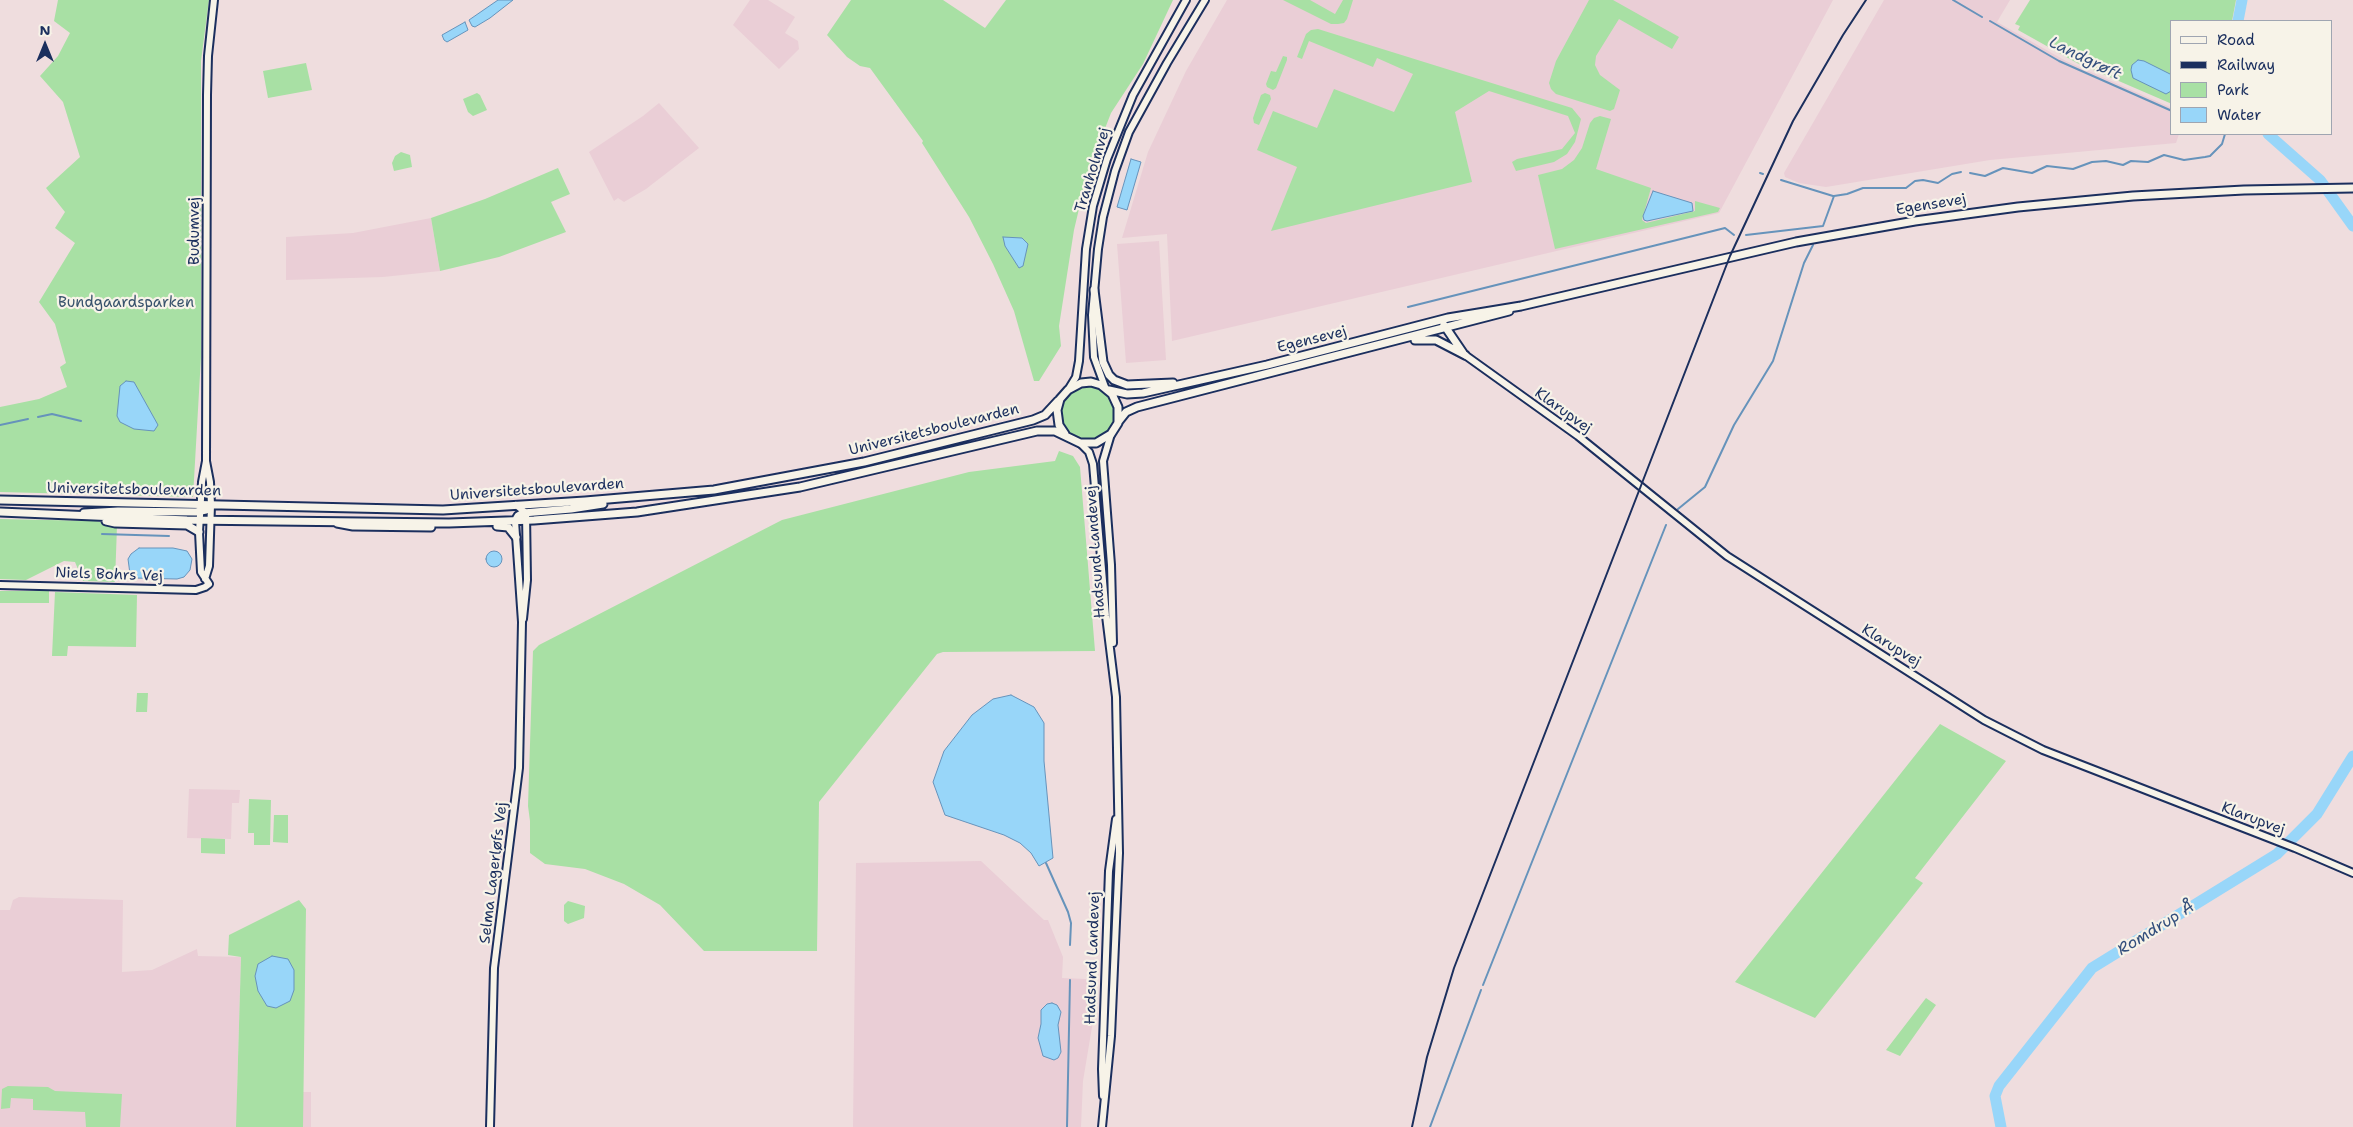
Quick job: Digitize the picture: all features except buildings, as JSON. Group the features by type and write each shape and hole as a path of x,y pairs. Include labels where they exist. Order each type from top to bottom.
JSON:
{"main road":[{"name":"Egensevej","path":"1118,422 1126,412 1137,406 1298,365 1448,330 1458,324 1521,306 1796,242 1915,221 2018,207 2134,196 2353,188"},
{"path":"1094,290 1101,346 1107,372 1114,380 1135,385 1196,382"},
{"name":"Egensevej","path":"1107,389 1127,394 1137,394 1196,382 1448,318 1521,306"},
{"path":"1354,343 1368,342 1440,324 1448,330 1464,355"},
{"path":"1298,365 1307,365 1422,339 1436,340 1464,355"},
{"path":"1086,382 1096,383 1107,389 1117,402 1119,413 1118,422 1111,434 1096,443 1080,443 1065,434 1059,425 1057,415 1060,399 1068,390 1086,382"},
{"name":"Universitetsboulevarden","path":"0,500 201,508 443,510 714,490 864,462 1033,420 1050,411 1060,399"},
{"name":"Universitetsboulevarden","path":"0,512 94,518 270,522 330,520 449,523 516,521 526,517 637,512 724,500 870,472 1037,431 1049,430 1065,434"},
{"path":"526,517 625,498"},
{"path":"63,515 201,508"},
{"path":"94,518 115,523 187,525 199,532"},
{"path":"330,520 353,526 504,526 510,528 516,537"}],"street":[{"name":"Budumvej","path":"201,508 202,482 206,461 207,85 214,0"},
{"name":"Tranholmvej","path":"1068,390 1076,377 1080,361 1086,249 1092,206 1107,158 1133,95 1186,0"},
{"name":"Tranholmvej","path":"1107,389 1094,357 1092,315 1098,248 1115,172 1129,132 1205,0"},
{"name":"Klarupvej","path":"1464,355 1578,436 1727,556 1984,720 2043,750 2295,848 2353,873"},
{"name":"Hadsund Landevej","path":"1102,1127 1104,1102 1102,1069 1109,871 1117,816 1118,782 1111,565 1103,461 1111,434"},
{"name":"Hadsund Landevej","path":"1080,443 1089,452 1093,464 1106,616 1114,670"},
{"name":"Budumvej","path":"206,461 210,482 211,508"},
{"path":"516,505 526,517"},
{"path":"201,508 199,532 200,563 205,579"},
{"path":"205,579 209,566 211,508"},
{"name":"Selma Lagerløfs Vej","path":"522,622 528,580 526,517"},
{"name":"Selma Lagerløfs Vej","path":"490,1127 494,968 519,768 522,622 516,521"},
{"name":"Niels Bohrs Vej","path":"0,585 196,590 209,584 205,579"}],"shaded area":[{"path":"750,0 768,0 795,17 785,33 798,41 799,49 779,69 733,25"},
{"path":"1227,0 1833,0 1719,213 1172,341 1167,234 1122,238 1148,152 1186,71"},
{"path":"1884,0 2010,0 1997,22 2066,61 2170,107 2170,135 2179,135 2176,143 1990,160 1826,187 1799,183 1785,177 1784,173"},
{"path":"659,103 699,148 646,189 624,202 618,198 614,201 589,152"},
{"path":"431,218 440,271 383,277 286,280 286,237 353,233"},
{"path":"1159,241 1166,360 1126,363 1117,244"},
{"path":"189,789 240,790 239,803 232,803 231,839 187,838"},
{"path":"981,861 1044,920 1048,920 1063,957 1062,978 1086,979 1094,1015 1083,1081 1081,1127 853,1127 856,863"},
{"path":"19,897 123,900 122,972 152,970 197,949 198,956 241,957 237,1092 311,1092 311,1127 0,1127 0,910 10,910 13,900"}],"green space":[{"name":"Bundgaardsparken","path":"58,0 209,0 201,61 201,357 193,497 0,492 0,407 39,399 67,387 60,367 66,363 55,324 39,302 75,243 55,228 65,212 46,188 80,157 63,102 40,76 58,56 70,33 54,21"},
{"path":"851,0 943,0 985,28 1006,0 1173,0 1143,64 1111,113 1087,175 1074,230 1059,326 1061,346 1039,381 1034,381 1014,311 993,264 969,217 922,143 923,141 870,68 860,66 847,57 827,35"},
{"path":"1283,0 1310,0 1335,14 1343,0 1353,0 1344,23 1331,24"},
{"path":"1589,0 1613,0 1679,37 1672,49 1619,19 1596,56 1595,65 1600,75 1620,90 1614,109 1610,111 1556,94 1551,89 1549,83 1556,61"},
{"path":"2030,0 2236,0 2232,20 2170,20 2170,103 2077,63 2018,30 2020,26 2015,24"},
{"path":"1318,29 1572,108 1581,119 1575,142 1567,154 1554,162 1516,171 1512,162 1517,159 1562,149 1575,133 1568,116 1489,91 1455,112 1472,182 1271,231 1297,167 1257,150 1273,111 1317,128 1334,89 1394,112 1413,74 1377,58 1373,67 1309,41 1302,59 1297,57 1306,34 1311,30"},
{"path":"1283,56 1287,57 1287,60 1276,88 1273,90 1267,87 1266,84 1271,71 1276,72"},
{"path":"306,63 312,90 268,98 263,71"},
{"path":"477,93 480,95 487,110 473,116 468,112 463,99"},
{"path":"1265,93 1270,95 1271,99 1259,125 1254,123 1253,118 1261,95"},
{"path":"1600,116 1611,119 1596,169 1651,188 1642,220 1646,223 1695,211 1695,201 1720,208 1718,212 1555,249 1538,175 1562,169 1574,160 1582,148 1590,123 1594,118"},
{"path":"401,152 410,155 412,167 394,171 392,163 395,156"},
{"path":"558,168 570,194 551,202 566,232 499,257 440,271 431,218 485,199"},
{"path":"1088,386 1098,388 1107,394 1113,403 1115,413 1113,423 1107,432 1098,438 1088,440 1078,438 1069,432 1063,423 1061,413 1063,403 1069,394 1078,388"},
{"path":"1059,451 1073,456 1080,467 1095,651 943,652 937,654 819,802 817,951 704,951 660,905 624,884 585,869 545,864 530,853 528,806 533,651 539,645 782,520 969,472 1055,461"},
{"path":"0,519 96,521 117,526 115,582 83,581 75,562 64,561 26,580 0,579"},
{"path":"0,591 49,591 49,603 0,603"},
{"path":"55,592 137,595 136,647 68,646 67,656 52,656"},
{"path":"137,693 148,693 147,712 136,712"},
{"path":"1940,724 2006,761 1915,878 1923,883 1815,1018 1735,982"},
{"path":"249,799 271,800 270,845 254,845 254,833 248,833"},
{"path":"274,815 288,815 288,843 273,842"},
{"path":"201,838 225,839 225,854 201,853"},
{"path":"299,900 306,909 303,1127 236,1127 241,957 228,955 229,935"},
{"path":"568,901 585,906 584,918 568,924 564,921 564,905"},
{"path":"1926,998 1936,1005 1900,1056 1886,1050"},
{"path":"8,1086 48,1087 55,1091 122,1094 120,1127 86,1127 85,1112 33,1110 33,1099 11,1098 10,1108 1,1109 2,1089"}],"water":[{"path":"498,0 513,0 490,18 475,27 472,26 469,20"},
{"path":"465,22 468,30 447,42 444,40 442,35"},
{"path":"2138,60 2144,61 2170,74 2170,92 2166,94 2133,78 2132,65"},
{"path":"1131,159 1141,162 1127,210 1117,207"},
{"path":"1653,191 1692,203 1693,211 1647,221 1644,220 1643,216"},
{"path":"1003,237 1022,238 1028,244 1023,266 1019,268 1005,246"},
{"path":"126,381 134,382 158,425 154,431 134,429 120,422 117,416 120,386"},
{"path":"139,548 173,548 187,551 192,559 190,570 184,577 177,579 134,578 130,574 128,559"},
{"path":"494,551 500,553 502,559 500,565 494,567 488,565 486,559 488,553"},
{"path":"1011,695 1034,707 1044,723 1044,761 1053,858 1039,866 1031,853 1020,843 1004,835 945,815 933,782 944,751 972,715 993,699"},
{"path":"272,956 288,959 294,970 294,990 290,1001 276,1008 267,1006 258,991 255,976 258,964"},
{"path":"1047,1004 1057,1005 1061,1012 1058,1025 1061,1052 1058,1058 1054,1060 1043,1056 1038,1038 1041,1010"}],"waterway":[{"path":"1953,0 1982,17"},
{"name":"Romdrup Å","path":"2238,20 2242,0"},
{"name":"Landgrøft","path":"1990,21 2059,61 2170,110"},
{"path":"1970,173 1985,176 2003,168 2032,173 2047,166 2073,169 2092,162 2106,161 2123,165 2131,161 2148,162 2164,155 2184,160 2205,157 2210,156 2222,144 2225,135"},
{"name":"Romdrup Å","path":"2269,135 2320,180 2353,226"},
{"path":"1746,235 1823,226 1834,196 1847,194 1863,188 1906,188 1915,181 1923,180 1938,183 1952,174 1961,172"},
{"path":"1781,180 1833,196"},
{"path":"1408,307 1725,228 1734,235"},
{"path":"1678,509 1705,487 1734,425 1773,361 1804,263 1813,245"},
{"path":"38,417 52,414 81,421"},
{"path":"0,425 28,419"},
{"path":"1483,985 1666,525"},
{"path":"102,534 169,536"},
{"name":"Romdrup Å","path":"2001,1127 1995,1096 1999,1086 2092,968 2277,854 2317,814 2353,756"},
{"path":"1046,863 1068,912 1071,923 1070,945"},
{"path":"1067,1127 1070,980"},
{"path":"1430,1127 1481,990"}],"railway":[{"path":"1412,1127 1427,1057 1454,968 1730,256 1793,121 1843,35 1866,0"}]}
